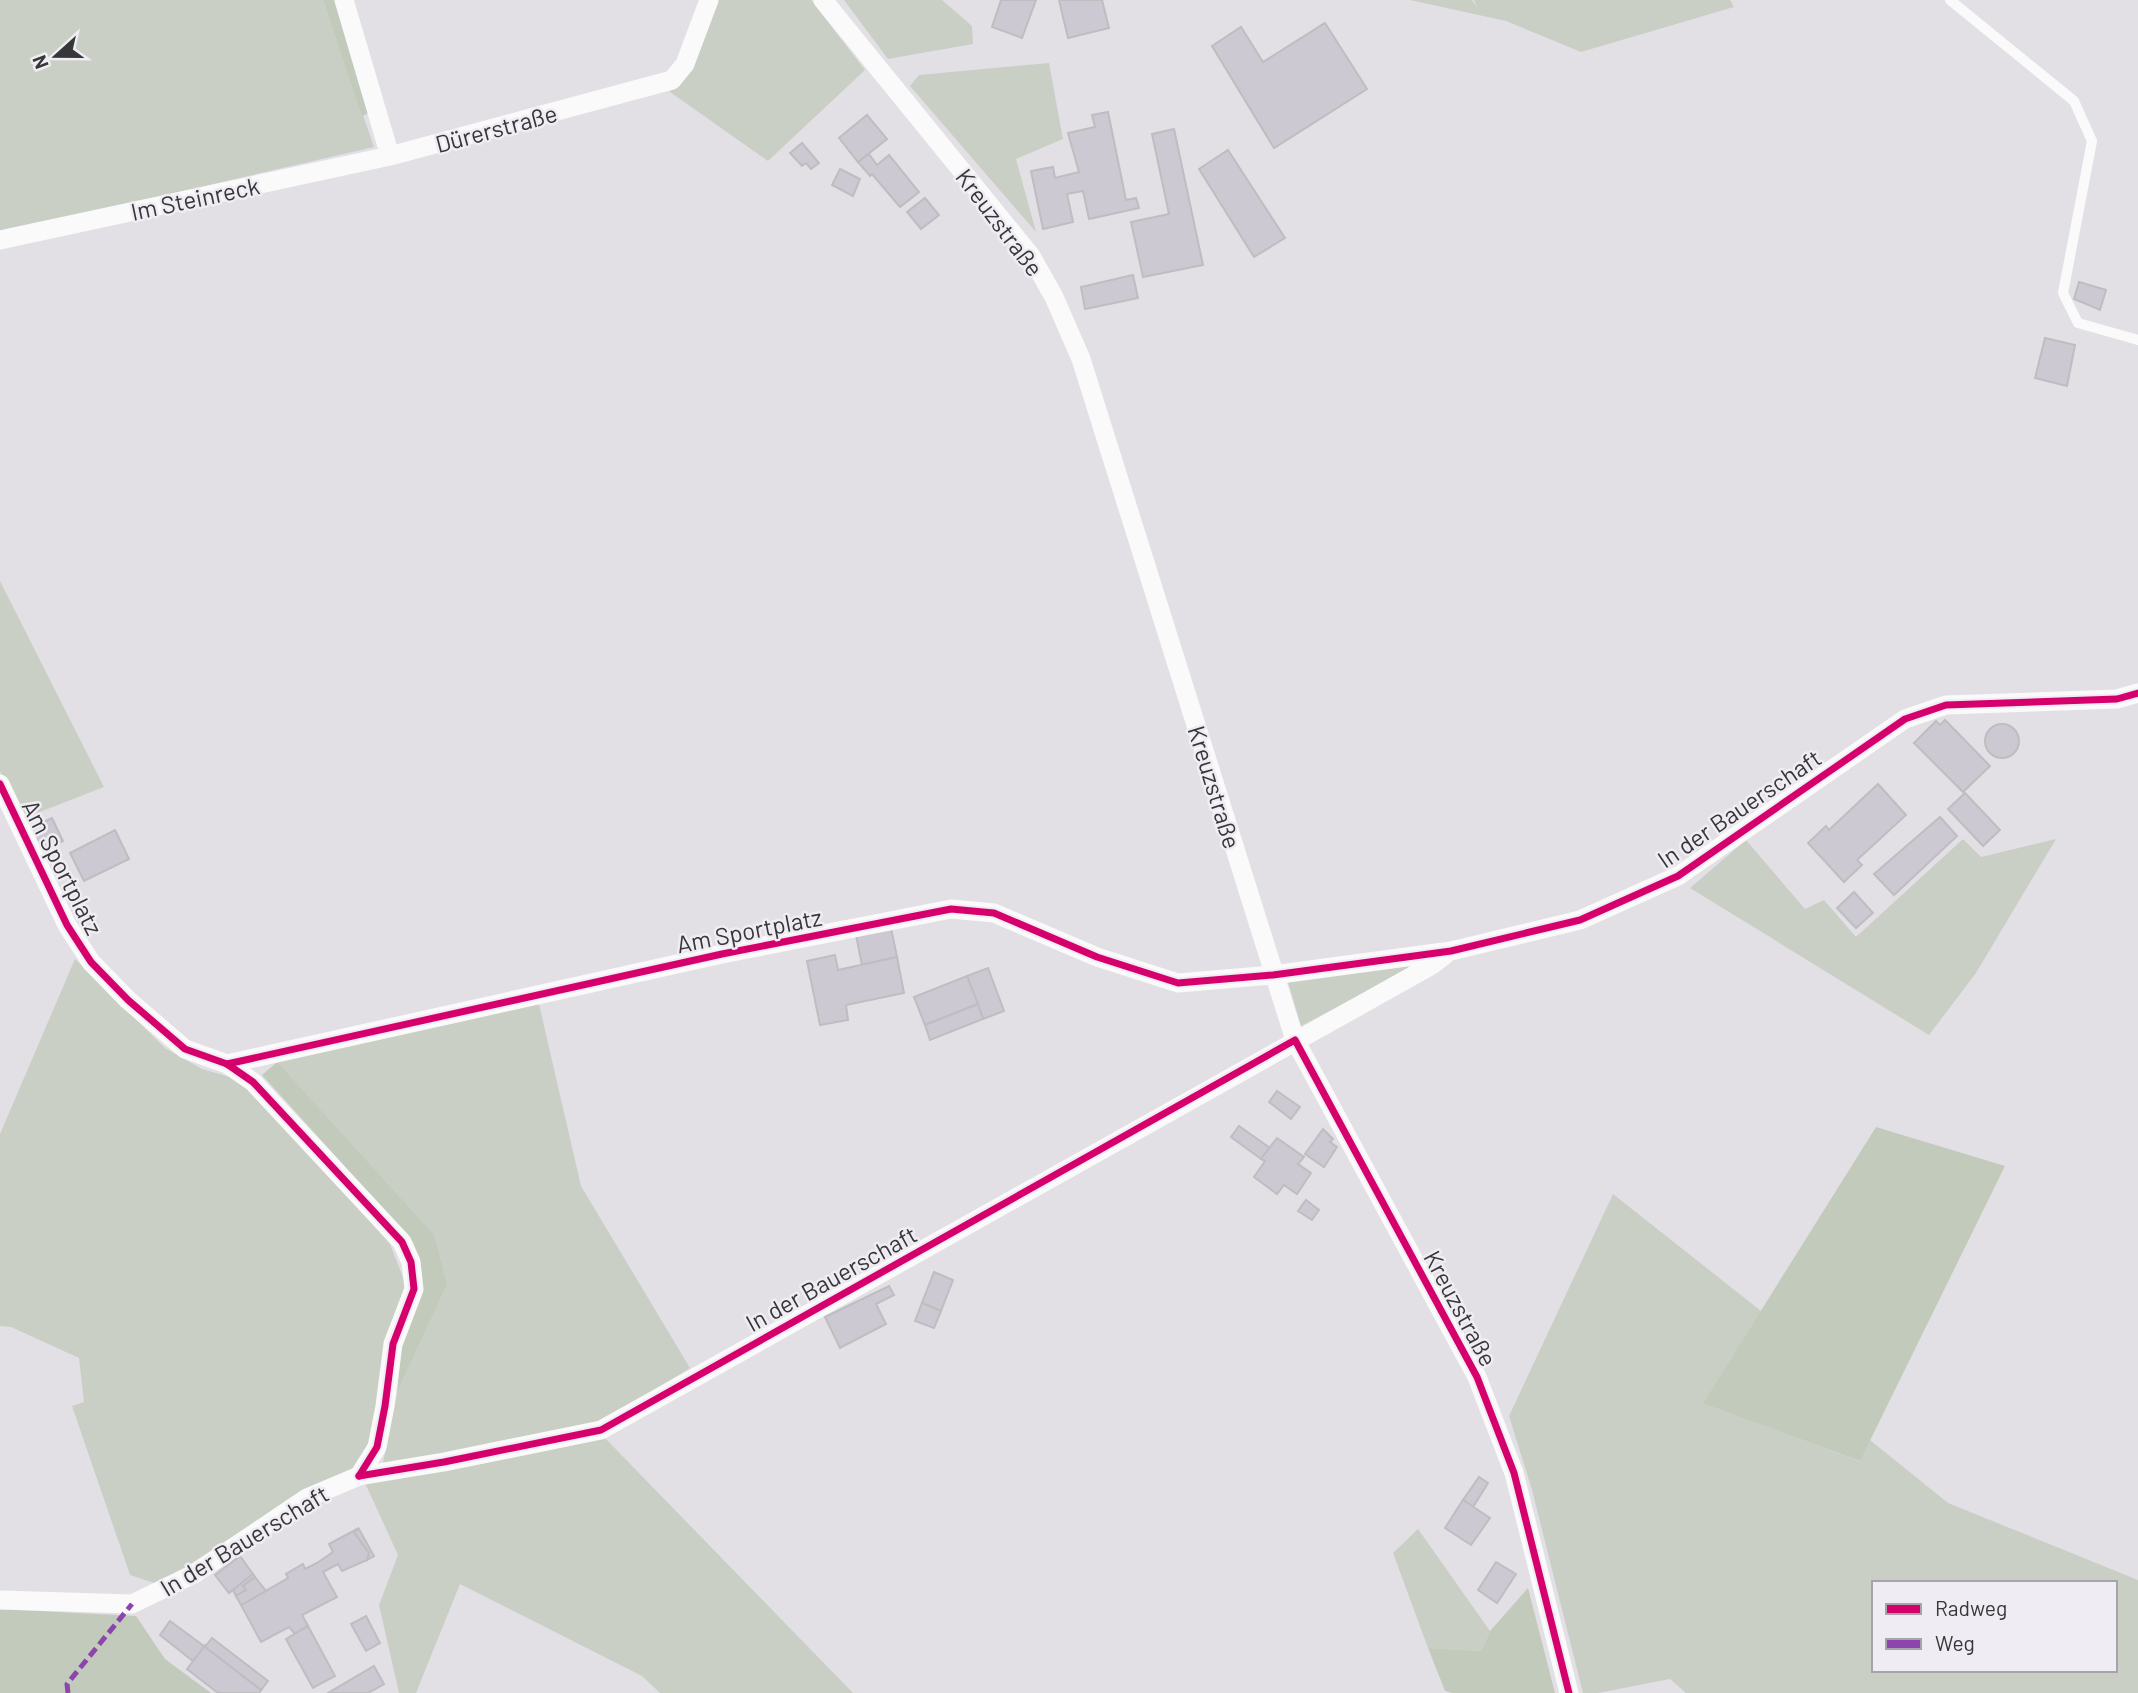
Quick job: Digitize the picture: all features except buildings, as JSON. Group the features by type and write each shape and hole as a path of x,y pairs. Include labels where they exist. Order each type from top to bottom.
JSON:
{"street":[{"path":"344,0 390,156"},
{"name":"Dürerstraße","path":"390,156 672,80 685,64 709,0"},
{"name":"Kreuzstraße","path":"823,0 1031,256 1054,297 1081,359 1295,1040 1477,1377 1514,1473 1569,1693"},
{"name":"Im Steinreck","path":"0,240 390,156"},
{"name":"In der Bauerschaft","path":"1273,975 1451,951 1580,920 1678,876 1905,719 1946,705 2117,699 2138,693"},
{"name":"Am Sportplatz","path":"0,784 66,925 91,962 128,1000 185,1048 227,1064 253,1082 402,1242 411,1262 414,1289 393,1344 377,1447 359,1476"},
{"name":"Am Sportplatz","path":"227,1064 722,954 951,909 994,913 1097,957 1178,983 1273,975"},
{"name":"In der Bauerschaft","path":"0,1600 132,1604 194,1574 307,1498 359,1476 601,1430 1432,965 1451,951"}],"lane":[{"path":"1950,0 2074,101 2092,141 2063,293 2078,323 2138,340"}],"shaded area":[{"path":"0,0 323,0 374,147 0,233"},
{"path":"715,0 811,0 865,70 768,161 670,92 692,63"},
{"path":"844,0 942,0 972,26 973,44 888,59"},
{"path":"1410,0 1472,0 1477,7 1474,0 1730,0 1734,7 1581,52 1506,21"},
{"path":"1049,63 1063,139 1016,159 1036,232 910,86 919,75"},
{"path":"0,581 104,787 22,819 0,771"},
{"path":"1963,839 1981,857 2056,839 1976,973 1929,1035 1690,888 1746,840 1805,909 1824,900 1856,937"},
{"path":"75,959 165,1048 202,1069 230,1077 259,1097 390,1244 406,1285 371,1440 357,1467 310,1487 184,1568 154,1583 130,1575 72,1406 84,1402 79,1358 11,1327 0,1326 0,1134"},
{"path":"1407,964 1409,969 1301,1026 1288,982"},
{"path":"539,1004 581,1186 690,1368 600,1423 383,1463 397,1393 447,1285 277,1062"},
{"path":"1613,1194 1761,1311 1704,1402 1859,1461 1870,1440 1948,1503 2138,1580 2138,1693 1686,1693 1670,1679 1598,1693 1583,1693 1532,1490 1509,1416"},
{"path":"603,1436 853,1693 660,1693 642,1676 460,1584 416,1693 399,1693 379,1605 398,1555 365,1483"},
{"path":"1418,1529 1490,1631 1481,1651 1428,1648 1393,1553"}],"green space":[{"path":"323,0 335,0 369,113 362,116"},
{"path":"277,1062 434,1235 447,1285 397,1393 408,1236 262,1075"},
{"path":"1876,1127 2005,1166 1860,1461 1703,1403"},
{"path":"1528,1588 1555,1693 1445,1691 1428,1648 1481,1651 1490,1631"},
{"path":"0,1609 136,1616 165,1659 211,1693 0,1693"}],"marked path":[{"path":"68,1693 67,1684 132,1604"}],"cycle path":[{"path":"227,1064 722,954 951,909 994,913 1097,957 1178,983 1273,975 1451,951 1580,920 1678,876 1905,719 1946,705 2117,699 2138,693"},
{"path":"0,784 67,925 91,962 128,1000 185,1049 227,1064 253,1082 402,1242 411,1262 414,1289 393,1344 377,1447 359,1476"},
{"path":"359,1476 444,1462 601,1430 1295,1040 1477,1377 1514,1473 1569,1693"}]}
